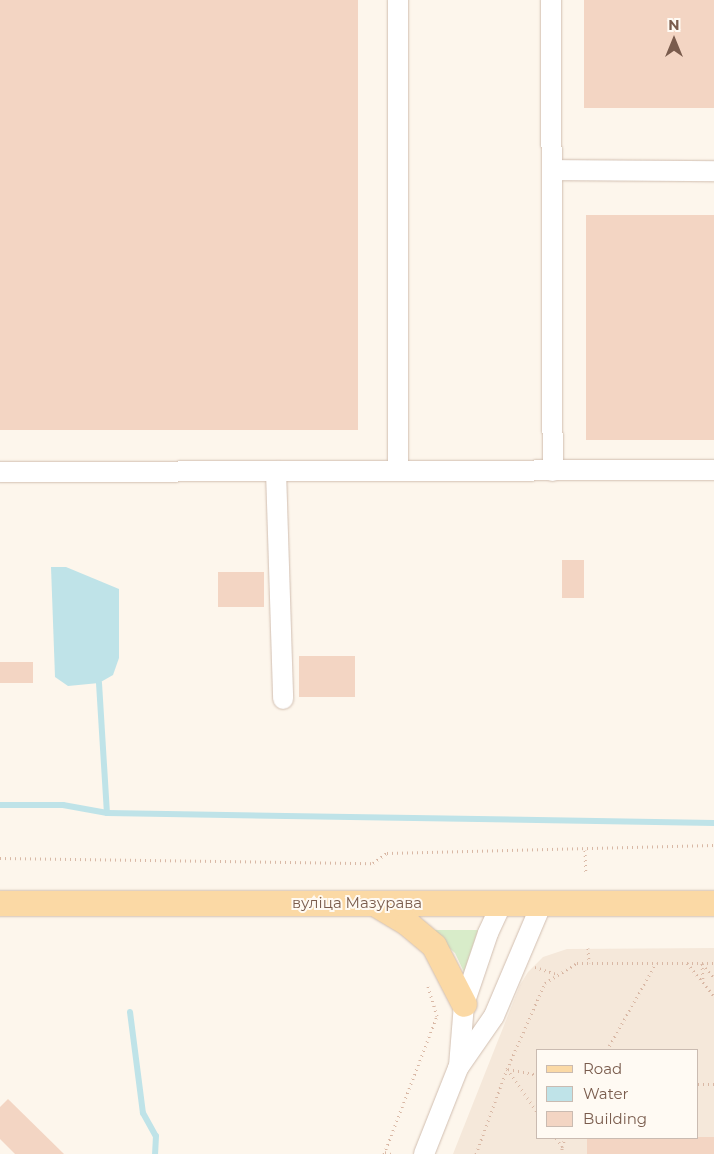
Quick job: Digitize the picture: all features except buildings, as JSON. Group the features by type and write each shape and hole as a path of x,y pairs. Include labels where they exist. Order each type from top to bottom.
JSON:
{"main road":[{"name":"вуліца Мазурава","path":"0,903 714,903"},
{"path":"374,904 407,923 434,946 464,1004"}],"street":[{"path":"398,0 398,471"},
{"path":"551,0 553,471"},
{"path":"552,170 714,171"},
{"path":"0,472 714,470"},
{"path":"276,472 283,699"},
{"path":"458,1068 464,1004 488,933 502,903"},
{"path":"424,1154 458,1068 494,1016 542,904"}],"path":[{"path":"0,858 373,863 387,852 585,850 714,845"},
{"path":"585,850 586,874"},
{"path":"588,948 589,963"},
{"path":"687,962 714,996"},
{"path":"476,1154 507,1069 545,983 577,963 714,963"},
{"path":"608,1049 656,963"},
{"path":"702,963 714,978"},
{"path":"702,963 703,984"},
{"path":"533,966 558,975"},
{"path":"391,1154 384,1153 437,1016 425,976"},
{"path":"507,1069 536,1075"},
{"path":"507,1069 536,1109"},
{"path":"699,1084 714,1084"},
{"path":"557,1139 562,1147"},
{"path":"562,1154 562,1147 566,1139"}],"shaded area":[{"path":"714,948 714,1154 453,1154 520,985 528,972 543,957 567,949"}],"green space":[{"path":"429,930 478,930 464,972 455,953"}],"water":[{"path":"51,567 66,567 119,589 119,658 113,675 99,683 68,686 55,677"}],"waterway":[{"path":"99,683 107,813"},
{"path":"0,805 63,805 107,813 714,823"},
{"path":"130,1012 143,1113 156,1136 155,1154"}]}
